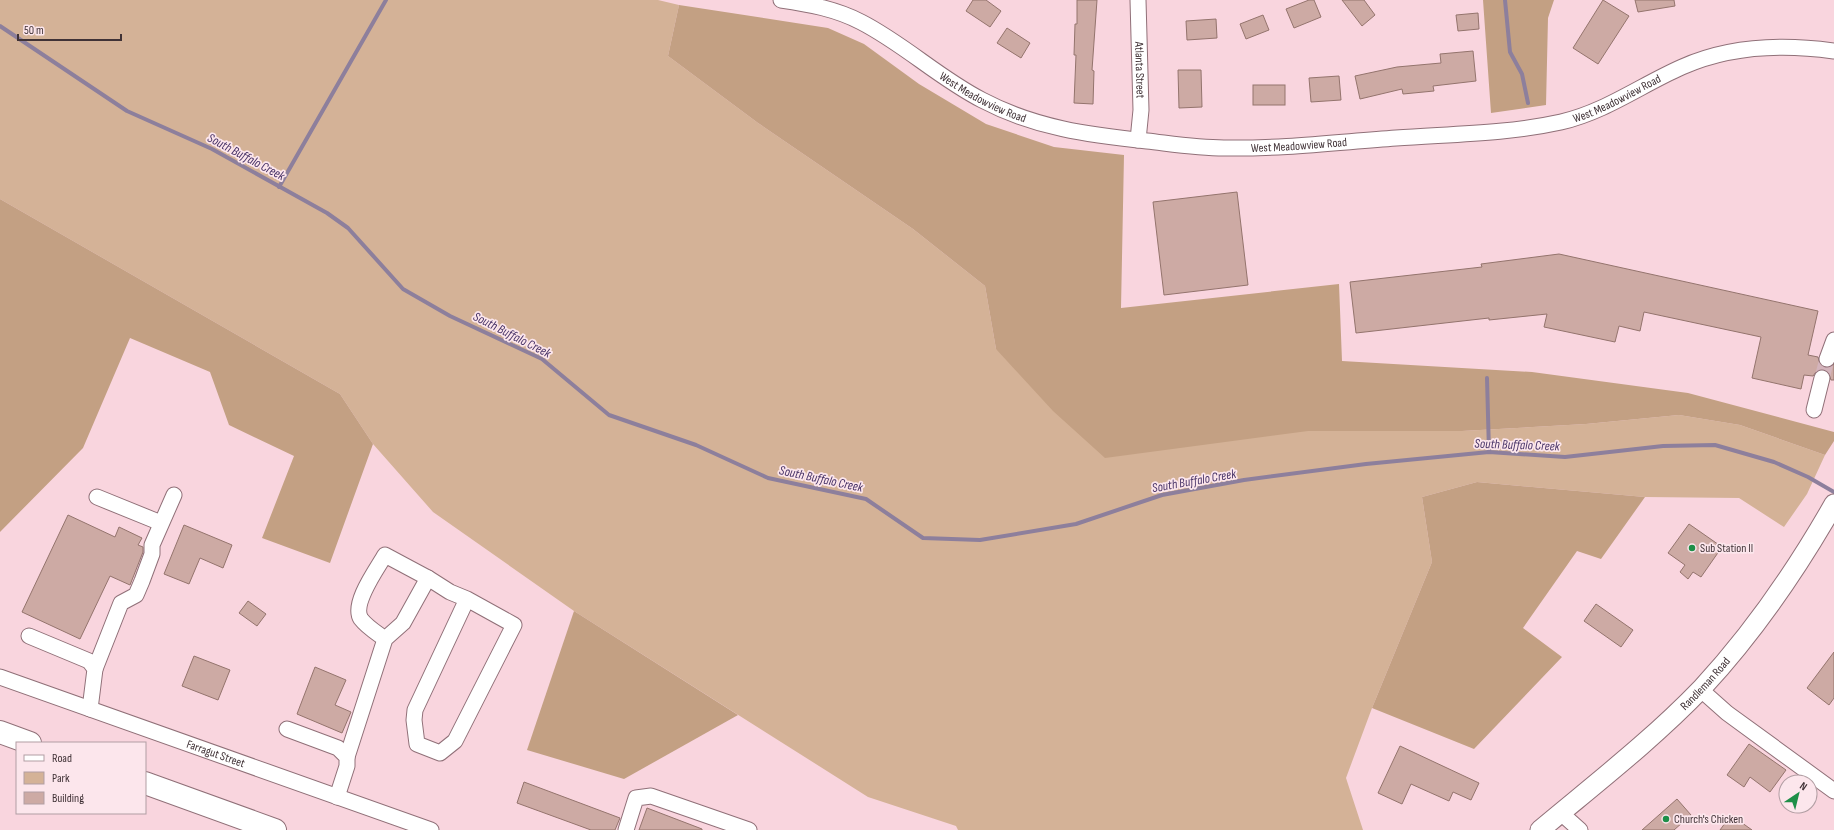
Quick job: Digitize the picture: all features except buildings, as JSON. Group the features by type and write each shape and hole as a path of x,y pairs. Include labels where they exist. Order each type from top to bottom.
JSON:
{"highway":[{"path":"0,732 27,742"},
{"path":"146,784 275,830"},
{"path":"235,815 284,830"}],"main road":[{"name":"Randleman Road","path":"1540,830 1635,751 1700,689 1726,661 1782,588 1831,509"}],"street":[{"name":"West Meadowview Road","path":"782,0 812,4 859,20 881,33 962,89 1001,110 1035,122 1078,133 1222,148 1262,148 1512,130 1565,121 1638,91 1683,67 1720,55 1785,46 1834,51"},
{"name":"Atlanta Street","path":"1138,0 1141,110 1138,140"},
{"path":"1827,359 1834,340"},
{"path":"1814,410 1822,378"},
{"path":"90,709 95,669 121,603 136,595 152,554 152,545 174,495"},
{"path":"97,497 161,523"},
{"path":"385,639 362,619 358,612 360,601 385,555 428,578 450,592 467,599 514,625 455,741 440,753 417,744 414,720 415,710 467,599"},
{"path":"337,797 347,766 347,757 385,639 403,623 428,578"},
{"path":"29,636 89,661 95,669"},
{"name":"Farragut Street","path":"0,677 431,830"},
{"path":"1700,689 1727,713 1834,791"},
{"path":"287,729 338,748 347,757"},
{"path":"626,830 636,798 651,796 748,830"},
{"path":"1561,813 1580,830"}],"green space":[{"path":"0,0 658,0 679,5 668,56 758,123 913,229 985,286 996,349 1308,431 1462,431 1586,424 1679,415 1740,425 1825,455 1807,494 1784,527 1739,498 1645,497 1477,482 1422,497 1432,562 1372,708 1346,778 1363,830 958,830 956,826 868,797 574,611 433,512 373,444 340,394 0,199"}],"shaded area":[{"path":"1483,0 1554,0 1548,18 1546,105 1491,113"},
{"path":"679,5 828,28 864,44 919,84 986,124 1054,147 1124,155 1121,308 1339,284 1342,361 1532,372 1688,393 1834,432 1834,441 1825,455 1740,425 1679,415 1586,424 1462,431 1308,431 1105,458 1053,411 996,349 985,286 913,229 758,123 668,56"},
{"path":"0,199 340,394 373,444 330,563 262,538 294,456 229,425 210,372 130,338 83,448 0,532"},
{"path":"1477,482 1645,497 1601,559 1577,551 1523,628 1562,657 1474,749 1372,708 1432,562 1422,497"},
{"path":"574,611 738,715 624,779 527,750"}],"waterway":[{"path":"279,187 386,0"},
{"path":"1505,0 1510,52 1522,74 1528,103"},
{"name":"South Buffalo Creek","path":"0,26 127,111 212,149 327,213 348,228 403,289 450,316 542,359 609,415 696,445 768,478 866,499 923,538 980,540 1076,524 1162,495 1244,480 1366,464 1489,452 1565,457 1663,446 1715,445 1774,462 1808,477 1834,492"},
{"path":"1487,378 1489,452"}],"tunnel":[{"path":"1822,378 1827,359"}],"place":[{"name":"Sub Station II","path":"1692,548"},
{"name":"Church's Chicken","path":"1666,819"}]}
